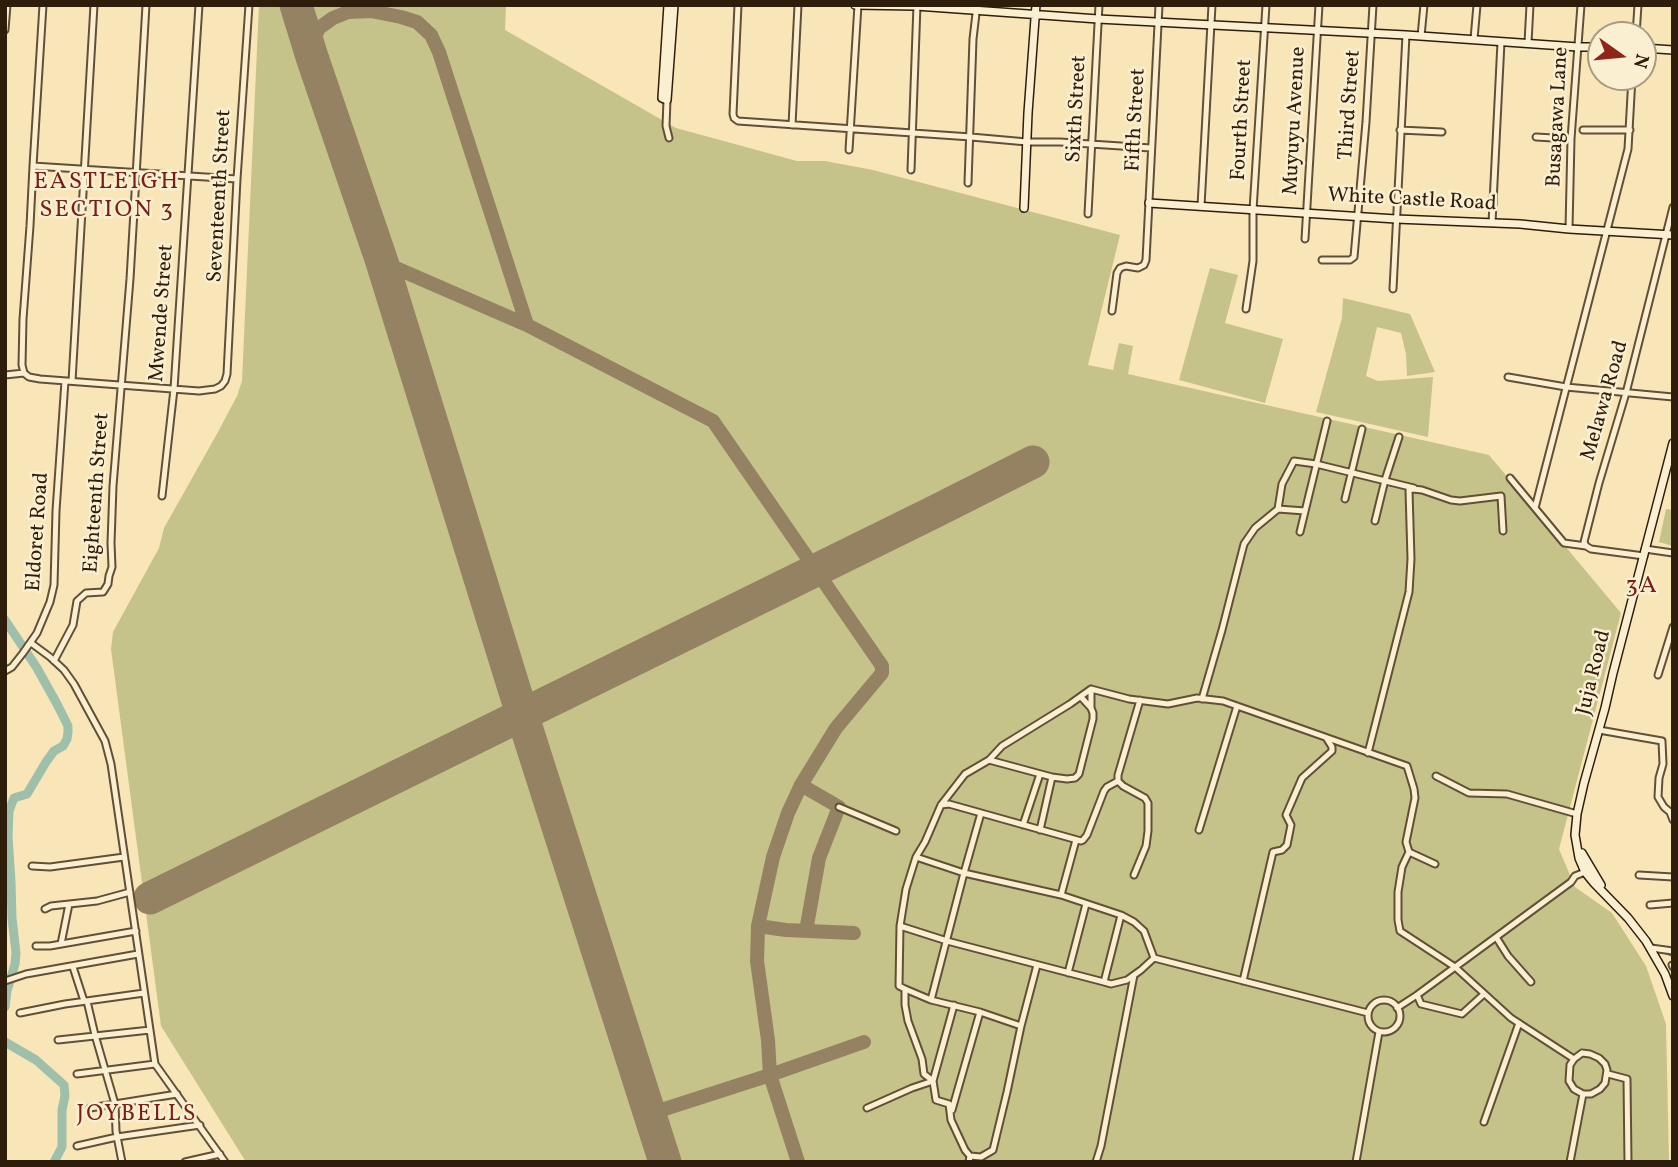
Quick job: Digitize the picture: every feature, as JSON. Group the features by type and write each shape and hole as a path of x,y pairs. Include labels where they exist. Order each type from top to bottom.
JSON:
{"street":[{"path":"5,30 7,5"},
{"path":"43,5 22,365 24,373 29,377 69,381"},
{"name":"Eldoret Road","path":"5,671 12,667 30,644 43,620 54,585 56,511 69,381 94,5"},
{"name":"Eighteenth Street","path":"54,661 73,625 77,601 86,593 103,592 112,567 113,486 137,173 146,5"},
{"name":"Mwende Street","path":"162,496 174,389 199,5"},
{"name":"Seventeenth Street","path":"221,386 225,381 228,363 249,5"},
{"path":"667,100 662,98 668,5"},
{"path":"669,138 666,126 674,5"},
{"path":"738,5 733,114 736,120 1027,142 1151,148"},
{"path":"792,125 797,5"},
{"path":"849,150 857,5 1036,9 1098,19 1587,47"},
{"name":"Sixth Street","path":"1088,214 1099,5"},
{"name":"Fifth Street","path":"1112,311 1117,273 1126,266 1138,268 1144,265 1146,260 1159,5"},
{"path":"1201,206 1212,5"},
{"name":"Fourth Street","path":"1247,309 1253,261 1253,210 1266,5"},
{"name":"Muyuyu Avenue","path":"1305,239 1319,5"},
{"name":"Third Street","path":"1322,260 1350,260 1356,250 1373,5"},
{"path":"1421,36 1424,5"},
{"path":"1474,39 1477,5"},
{"path":"1528,43 1530,5"},
{"name":"Busagawa Lane","path":"1569,229 1571,139 1581,5"},
{"path":"911,170 917,6"},
{"path":"968,183 976,8"},
{"path":"1024,208 1036,9"},
{"path":"1393,289 1406,35"},
{"path":"1492,223 1502,42"},
{"path":"1535,508 1628,149 1631,91"},
{"path":"1401,130 1442,132"},
{"path":"1583,130 1630,130"},
{"path":"1535,137 1571,139"},
{"path":"33,166 237,179"},
{"name":"White Castle Road","path":"1149,203 1396,219 1520,223 1669,235"},
{"name":"Melawa Road","path":"1586,546 1584,542 1599,483 1669,235 1673,207"},
{"path":"5,375 24,373"},
{"path":"1508,377 1566,387 1673,397"},
{"name":"Eighteenth Street","path":"69,381 174,389 207,390 221,386"},
{"path":"1300,532 1326,421"},
{"path":"1345,499 1362,429"},
{"path":"1375,521 1399,437"},
{"name":"Juja Road","path":"1576,830 1584,783 1673,443"},
{"path":"1202,699 1244,544 1255,528 1278,509 1282,484 1293,462 1316,464 1385,480 1451,500 1501,496 1503,531"},
{"path":"1510,478 1564,543 1591,549 1673,553"},
{"path":"1368,753 1409,592 1409,490 1422,491"},
{"path":"1278,509 1305,511"},
{"path":"1658,676 1673,627"},
{"path":"30,644 64,670 105,741 111,764 155,1064 226,1162"},
{"path":"1021,1026 931,1000 899,986 900,926 906,889 916,857 941,805 965,774 989,760 1002,746 1091,689"},
{"path":"1091,689 1168,705 1197,698 1223,701 1407,766 1415,789 1415,798 1406,842 1409,852 1402,867 1398,892 1400,931 1455,967 1519,1024 1574,1059"},
{"path":"989,760 1052,777 1074,778 1079,774 1092,725 1091,689"},
{"path":"1081,697 1091,708"},
{"path":"1118,781 1120,765 1140,700"},
{"path":"1199,830 1237,706"},
{"path":"1599,730 1662,741 1663,764 1658,797 1673,820"},
{"path":"1243,981 1273,852 1282,850 1287,845 1291,825 1286,815 1302,778 1332,751 1327,739"},
{"path":"1023,825 1040,774"},
{"path":"1436,776 1469,793 1507,794 1577,814"},
{"path":"1040,830 1052,777"},
{"path":"941,805 949,804 1081,841 1086,838 1104,791 1118,781"},
{"path":"1118,781 1148,803 1146,846 1135,875"},
{"path":"839,807 896,831"},
{"path":"931,1000 981,813"},
{"path":"1576,830 1578,853 1590,879 1635,926 1651,948 1672,991"},
{"path":"1576,830 1585,860 1616,905"},
{"path":"1061,895 1076,840"},
{"path":"1409,852 1435,864"},
{"path":"32,866 50,867 124,857"},
{"path":"916,857 964,873 1061,895 1121,915 1144,931 1154,958"},
{"path":"1397,1007 1418,995 1575,877 1586,872"},
{"path":"1639,875 1673,877"},
{"path":"45,909 97,901 130,892"},
{"path":"1650,905 1673,903"},
{"path":"61,944 69,904"},
{"path":"1068,973 1086,904"},
{"path":"1104,982 1121,915"},
{"path":"900,926 1111,984 1127,980 1154,958"},
{"path":"36,946 136,932"},
{"path":"1496,937 1508,956 1531,982"},
{"path":"1651,948 1673,951"},
{"path":"5,981 26,974 138,954"},
{"path":"1154,958 1368,1013"},
{"path":"954,1005 933,1081 936,1100 949,1104 951,1120 969,1159 981,1157 993,1150 1037,965"},
{"path":"73,967 86,1001 115,1104 122,1162"},
{"path":"1096,1162 1134,975"},
{"path":"905,989 908,1021 922,1059 924,1073 933,1081"},
{"path":"20,1013 144,993"},
{"path":"1418,995 1420,1004 1462,1014 1484,994"},
{"path":"1377,1002 1392,1002 1397,1007 1398,1022 1394,1029 1380,1032 1370,1024 1368,1013 1371,1006 1377,1002"},
{"path":"951,1120 952,1107 980,1012"},
{"path":"1484,1122 1519,1024"},
{"path":"58,1040 150,1030"},
{"path":"1356,1162 1380,1032"},
{"path":"1582,1053 1591,1054 1605,1064 1608,1074 1600,1089 1591,1094 1583,1094 1574,1088 1569,1081 1574,1059 1582,1053"},
{"path":"77,1074 155,1064"},
{"path":"1608,1074 1627,1079 1628,1162"},
{"path":"867,1108 933,1081"},
{"path":"90,1108 177,1094"},
{"path":"1570,1162 1583,1094"},
{"path":"77,1146 117,1137 201,1125"},
{"path":"185,1162 220,1154"}],"shaded area":[{"path":"259,5 506,5 505,30 676,128 797,161 825,161 873,170 1120,235 1088,365 1113,370 1119,343 1133,346 1128,374 1489,455 1621,613 1559,849 1575,887 1612,913 1646,966 1666,1024 1669,1162 246,1162 161,1026 111,649 113,632 159,548 164,528 218,432 242,381"},
{"path":"1210,268 1238,275 1225,323 1283,339 1265,403 1179,380"},
{"path":"1343,298 1410,314 1435,372 1407,376 1401,333 1377,327 1366,376 1378,381 1433,377 1428,437 1316,412 1342,318"},
{"path":"1666,509 1673,510 1673,546 1659,542"}],"waterway":[{"path":"5,620 37,668 68,726 67,739 63,746 54,751 27,794 14,798 9,811 8,837 16,953 5,1007"},
{"path":"1659,951 1673,956"},
{"path":"5,1042 36,1060 64,1085 62,1147 54,1162"}],"taxiway":[{"path":"312,57 312,43 319,28 348,12 371,11 401,17 417,22 431,35 439,52 527,325"},
{"path":"382,262 527,325 713,421 882,666 882,673 836,728 801,785 773,857 758,926 757,961 770,1075 864,1042"},
{"path":"801,785 839,807 819,858 806,931"},
{"path":"758,926 854,933"},
{"path":"649,1114 770,1075 798,1162"}],"runway":[{"path":"296,5 382,262 665,1162"},
{"path":"150,898 1033,462"}],"district":[{"name":"EASTLEIGH SECTION 3","path":"107,198"},
{"name":"3A","path":"1642,588"},
{"name":"JOYBELLS","path":"137,1116"}]}
